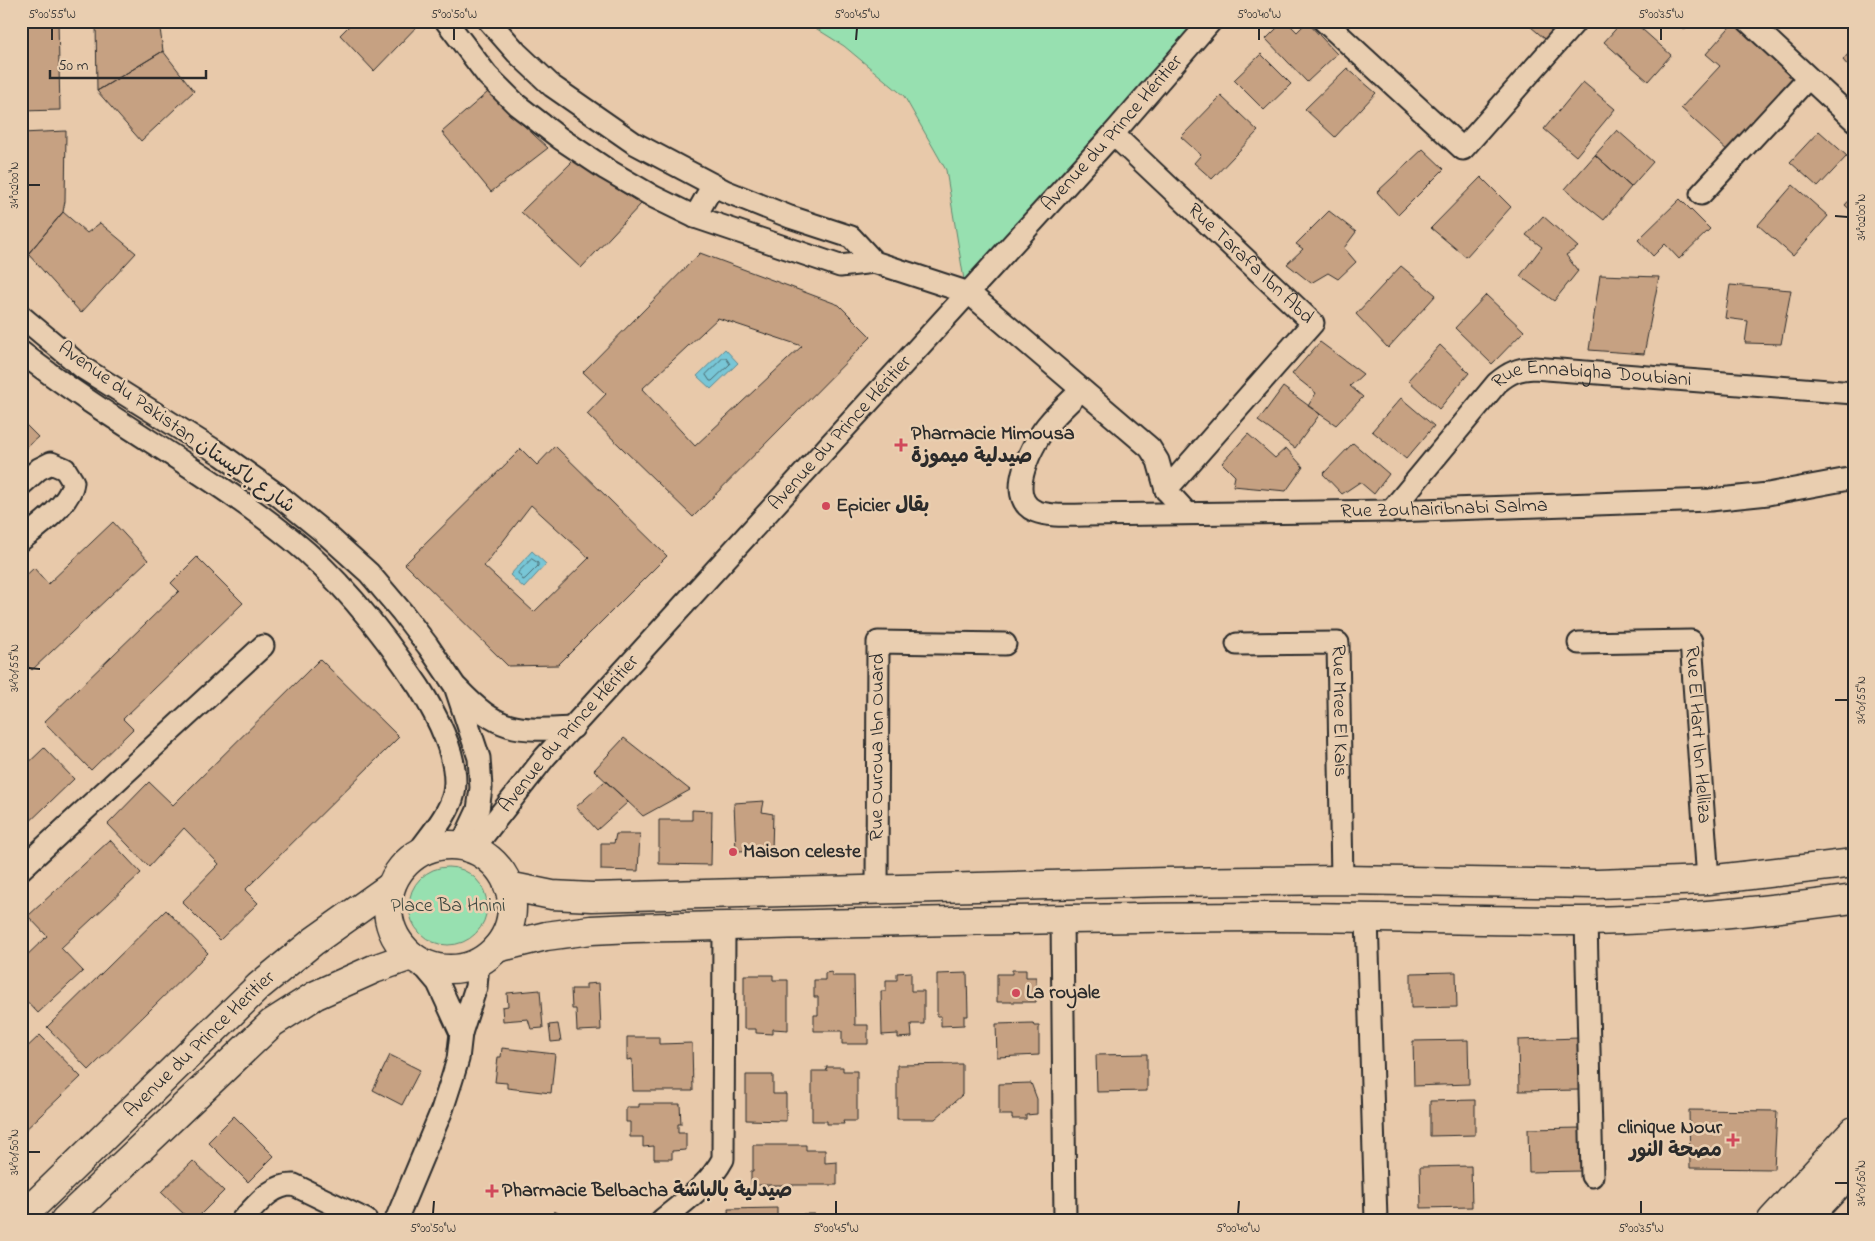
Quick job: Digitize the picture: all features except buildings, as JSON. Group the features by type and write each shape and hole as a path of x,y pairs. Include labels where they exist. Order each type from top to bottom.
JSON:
{"main road":[{"path":"488,956 507,933 512,916 512,898 497,866 488,858 467,848 448,845 435,846 417,854 401,868 390,887 387,910 391,928 399,944 416,960 444,970 457,969 546,936 591,930 1062,918 1367,917 1586,921 1700,916 1790,908 1854,899"},
{"path":"508,886 552,896 592,897 1166,882 1342,880 1597,884 1708,880 1854,863"},
{"name":"Avenue du Prince Heritier","path":"21,1218 259,986 314,941 390,887"},
{"path":"66,1220 272,1023 324,991 374,969 416,960"},
{"path":"1772,1220 1854,1131"},
{"path":"1805,1220 1854,1168"}],"street":[{"path":"446,21 487,75 517,105 561,139 606,169 654,197 695,216 840,266 874,262 969,293 1150,448 1158,461 1166,490 1187,513"},
{"path":"489,21 517,53 552,86 634,143 713,185 790,217 851,237 874,262"},
{"name":"Avenue du Prince Héritier","path":"467,848 722,562 1113,134 1211,21"},
{"path":"1324,21 1463,149 1576,21"},
{"path":"1748,21 1854,120"},
{"path":"1701,194 1808,78"},
{"name":"Rue Tarafa Ibn Abd","path":"1113,134 1313,323 1166,490"},
{"path":"695,216 713,185"},
{"name":"Avenue du Pakistan شارع باكيستان","path":"21,316 83,368 222,455 278,495 327,535 369,574 396,606 428,646 455,686 474,742 481,772 481,788 478,810 467,848"},
{"name":"Avenue du Pakistan شارع باكيستان","path":"21,352 112,416 240,501 292,540 337,582 372,622 402,662 430,705 444,736 453,765 454,793 448,810 417,854"},
{"name":"Rue Ennabigha Doubiani","path":"1390,511 1497,383 1510,372 1520,368 1854,393"},
{"name":"Rue Zouhairibnabi Salma","path":"1082,390 1048,424 1029,457 1021,481 1021,491 1023,500 1034,511 1057,515 1390,511 1710,500 1768,494 1854,478"},
{"path":"21,486 39,469 51,463 65,469 73,482 69,496 36,529 21,540"},
{"name":"Rue El Hart Ibn Helliza","path":"1579,643 1691,641 1708,880"},
{"name":"Rue Ouroua Ibn Ouard","path":"877,889 878,642 1005,644"},
{"name":"Rue Mree El Kais","path":"1237,644 1338,643 1342,880"},
{"path":"21,870 263,646"},
{"path":"455,686 475,707 504,725 531,729 573,728"},
{"path":"1367,917 1376,1220"},
{"path":"1062,918 1065,1220"},
{"path":"1586,921 1592,1176"},
{"path":"662,1220 700,1189 716,1173 723,1159 724,926"},
{"path":"396,1220 442,1110 458,1060 461,1033 488,956"},
{"path":"416,960 438,983 461,1033"},
{"path":"242,1220 271,1192 285,1184 294,1185 366,1220"}],"green space":[{"path":"798,21 1197,21 1154,75 965,286 946,170 904,96 844,46 817,29"},
{"name":"Place Ba Hnini","path":"448,867 463,870 475,879 484,891 487,906 484,921 475,933 463,942 448,945 433,942 421,933 412,921 409,906 412,891 421,879 433,870"}],"water":[{"path":"725,349 738,363 711,389 697,376"},
{"path":"532,551 546,564 524,588 510,575"}],"place":[{"name":"Pharmacie Mimousa صيدلية ميموزة","path":"901,445"},
{"name":"Epicier بقال","path":"826,506"},
{"name":"Maison celeste","path":"733,852"},
{"name":"La royale","path":"1016,993"},
{"name":"clinique Nour مصحة النور","path":"1733,1140"},
{"name":"Pharmacie Belbacha صيدلية بالباشة","path":"492,1191"}]}
